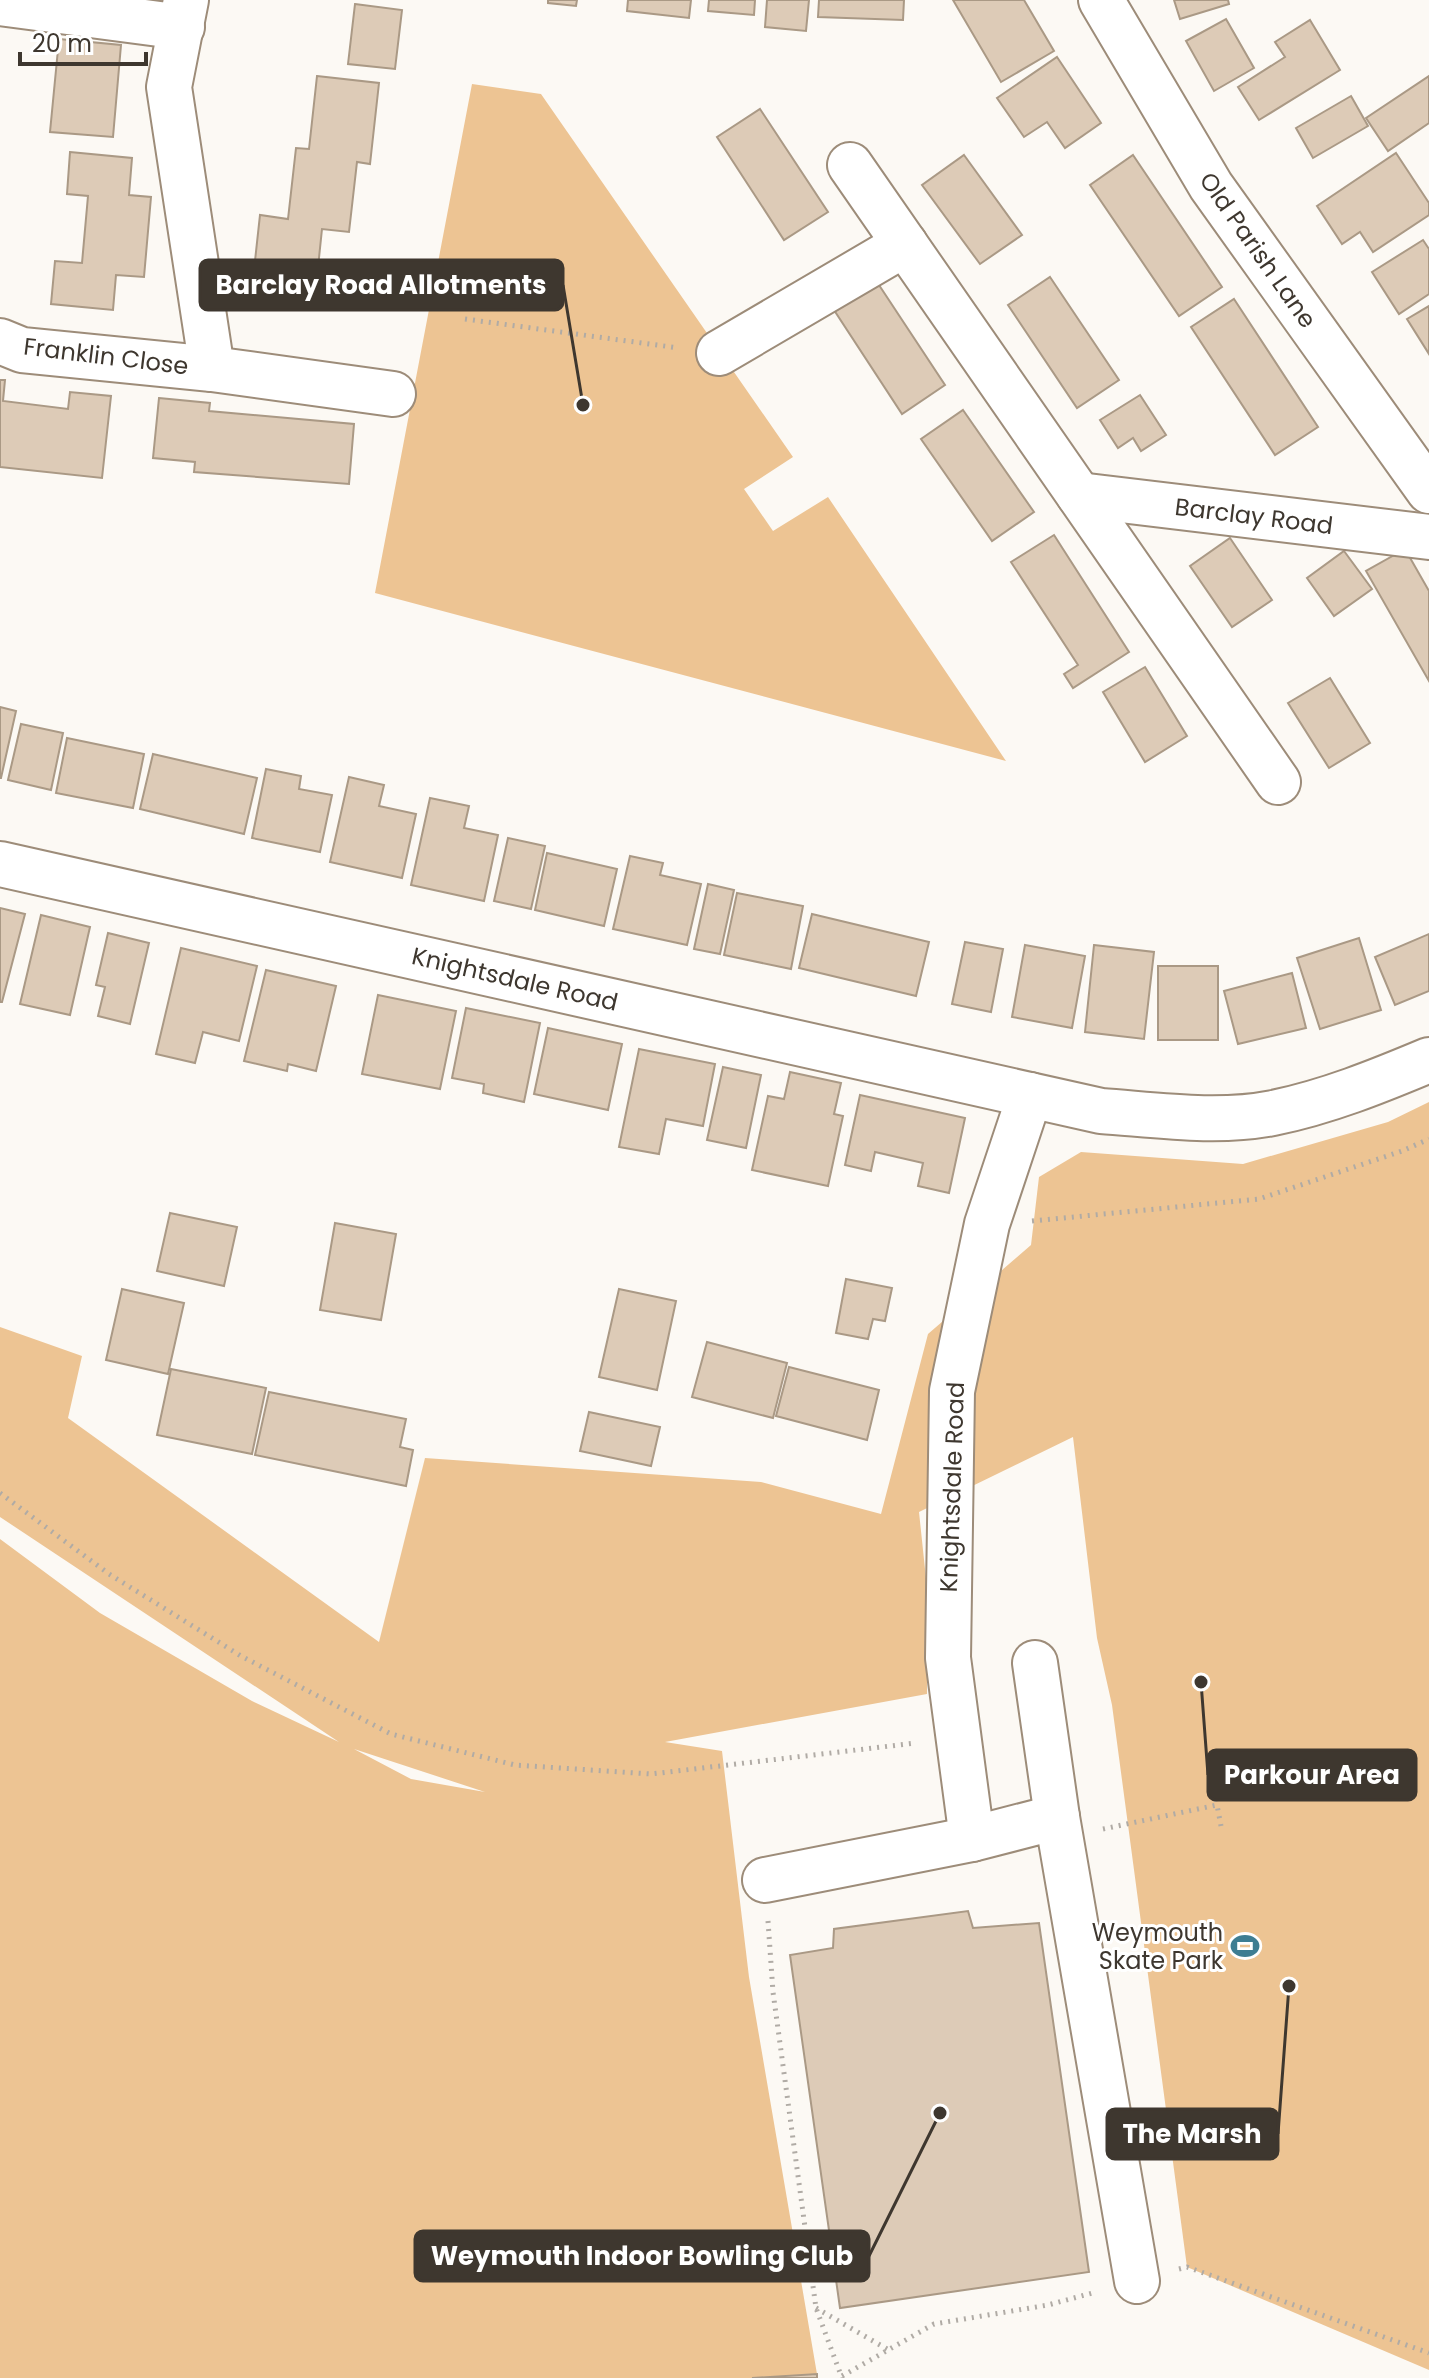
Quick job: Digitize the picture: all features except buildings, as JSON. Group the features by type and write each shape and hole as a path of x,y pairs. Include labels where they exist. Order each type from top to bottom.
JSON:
{"street":[{"name":"Old Parish Lane","path":"1101,0 1211,186 1429,491"},
{"path":"0,3 184,13"},
{"name":"Franklin Close","path":"184,13 169,87 212,369"},
{"path":"850,165 1278,782"},
{"path":"719,353 905,244"},
{"name":"Franklin Close","path":"0,341 22,350 212,369 393,394"},
{"name":"Barclay Road","path":"1079,495 1429,537"},
{"name":"Knightsdale Road","path":"0,864 1101,1111 1201,1118 1271,1113 1369,1085 1429,1060"},
{"name":"Knightsdale Road","path":"972,1839 948,1658 952,1391 987,1224 1030,1095"},
{"path":"1035,1663 1137,2281"},
{"path":"765,1880 972,1839 1060,1827"}],"path":[{"path":"465,319 719,353"},
{"path":"987,1224 1112,1216 1259,1199 1429,1139"},
{"path":"0,1493 109,1574 241,1656 391,1734 515,1765 651,1774 960,1738"},
{"path":"1211,1776 1221,1826"},
{"path":"1060,1827 1217,1805"},
{"path":"765,1880 773,1992 816,2308 842,2377 934,2324 1048,2305 1187,2267 1429,2353"},
{"path":"816,2308 888,2350"}],"shaded area":[{"path":"472,84 541,94 793,457 744,489 773,531 828,497 1006,761 375,593"},
{"path":"1429,1102 1429,2370 1187,2267 1112,1705 1097,1638 1073,1437 919,1512 927,1588 927,1694 665,1742 722,1751 749,1977 817,2374 752,2378 0,2378 0,1539 100,1613 252,1701 339,1742 0,1517 0,1327 82,1356 68,1418 379,1642 425,1458 761,1482 881,1514 928,1334 1031,1245 1039,1177 1081,1152 1243,1164 1388,1122","holes":["354,1749 485,1792 411,1779"]}],"place":[{"name":"Barclay Road Allotments","path":"583,405"},
{"name":"Parkour Area","path":"1201,1682"},
{"name":"Weymouth Skate Park","path":"1245,1946"},
{"name":"The Marsh","path":"1289,1986"},
{"name":"Weymouth Indoor Bowling Club","path":"940,2113"}]}
